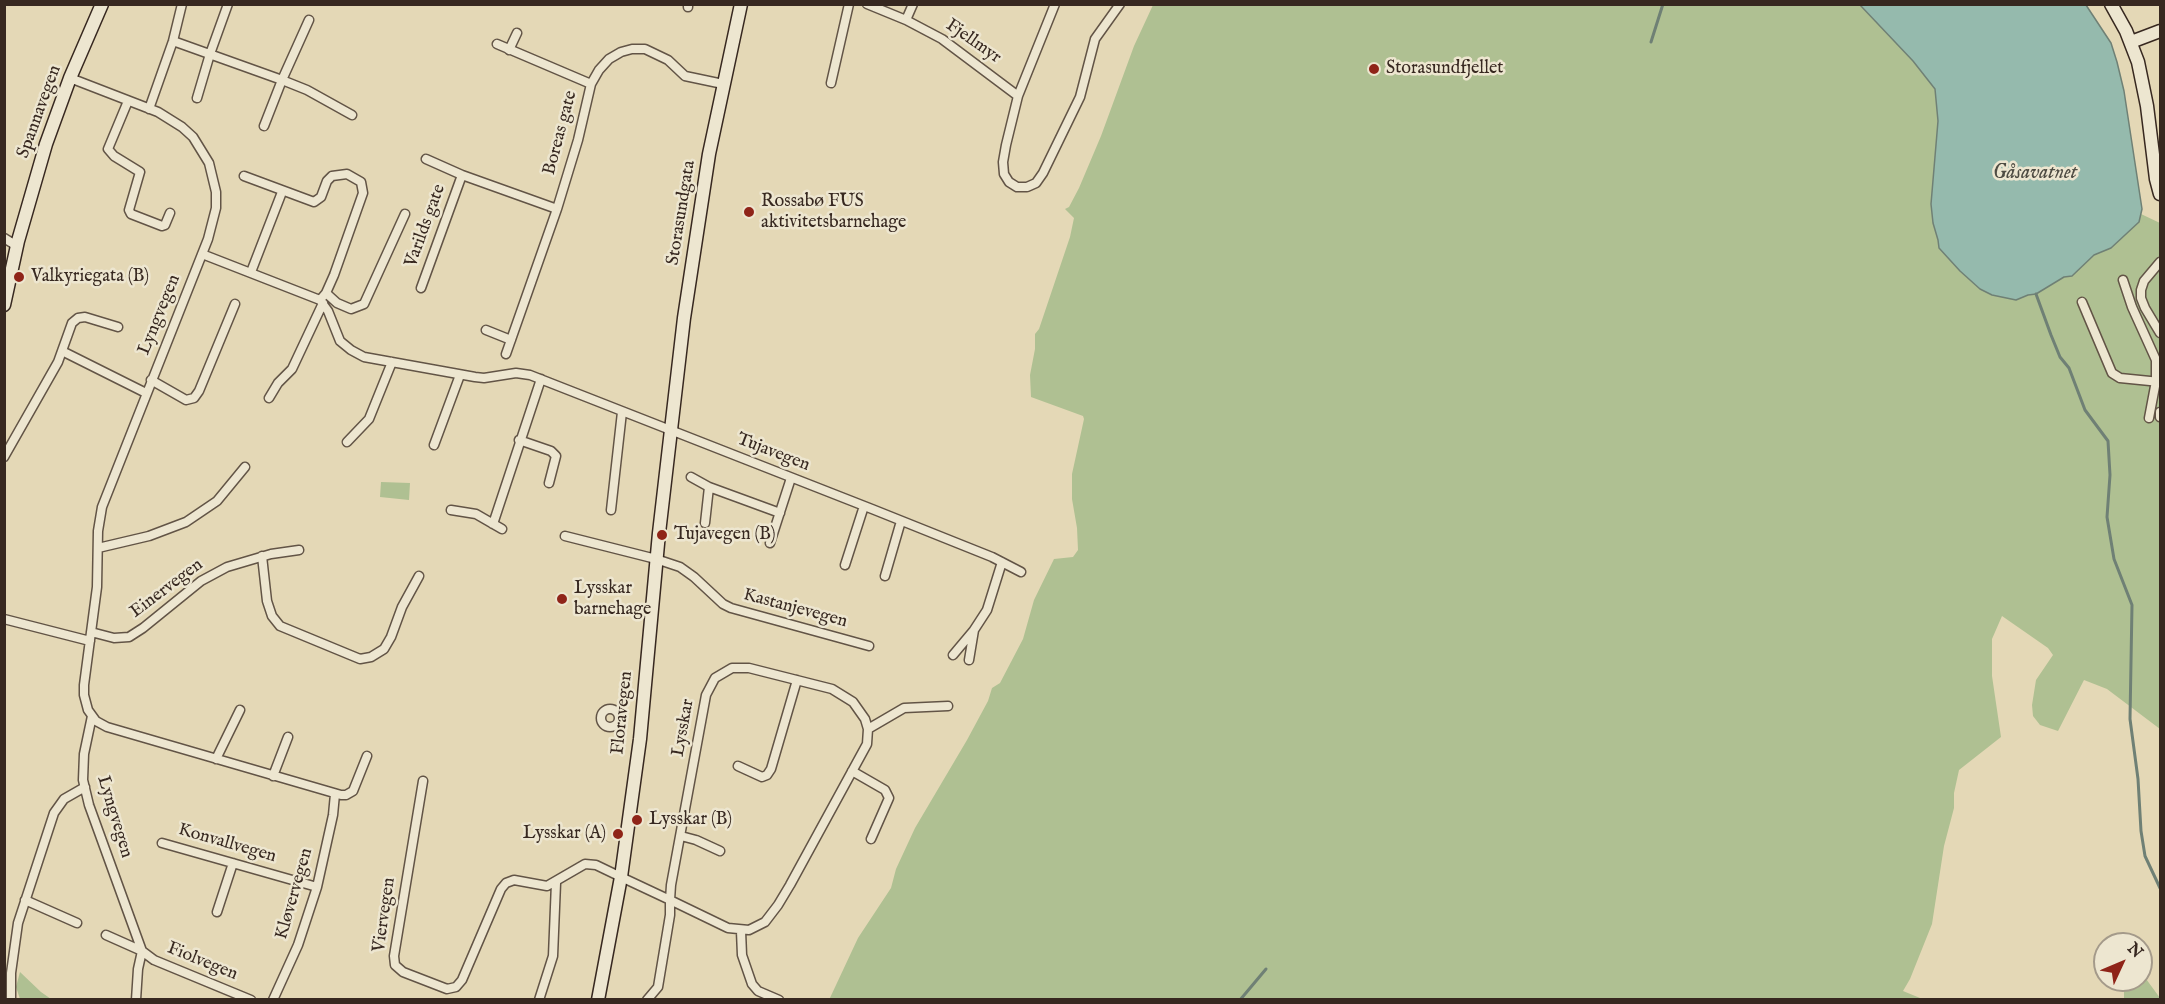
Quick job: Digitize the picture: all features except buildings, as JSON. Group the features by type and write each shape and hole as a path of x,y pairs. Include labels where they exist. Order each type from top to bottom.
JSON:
{"street":[{"name":"Spannavegen","path":"4,305 39,166 70,78 102,4"},
{"path":"149,109 173,41 182,4"},
{"path":"197,98 228,4"},
{"name":"Storasundgata","path":"671,430 696,233 723,84 741,4"},
{"path":"831,83 849,4"},
{"name":"Fjellmyr","path":"867,4 906,20 942,39 1018,96"},
{"path":"906,20 913,4"},
{"path":"1056,4 1018,96 1003,162 1004,174 1009,182 1017,187 1027,187 1036,183 1042,173 1080,97 1095,39 1120,4"},
{"path":"2111,4 2131,42 2143,86 2160,194"},
{"path":"264,126 309,20"},
{"path":"2131,42 2160,31"},
{"path":"509,50 517,33"},
{"path":"173,41 307,90 352,115"},
{"path":"497,44 591,84"},
{"name":"Boreas gate","path":"507,354 557,209 578,140 591,84 599,70 609,59 621,52 645,49 659,54 685,76 723,84"},
{"name":"Lyngvegen","path":"70,78 149,109 182,127 193,137 209,163 216,192 216,208 208,239 102,507 97,587 84,695 92,716 82,766 85,787 142,951 136,999"},
{"path":"128,100 108,149 114,156 140,172 129,210 131,214 162,226 165,225 170,213"},
{"name":"Varilds gate","path":"426,159 462,176 557,209"},
{"path":"244,176 314,202 321,196 327,181 332,176 347,174 362,182 363,193 334,275 292,369 278,383 269,398"},
{"name":"Varilds gate","path":"421,288 462,176"},
{"path":"250,272 282,192"},
{"path":"202,254 356,309 364,304 405,214"},
{"path":"4,238 17,246"},
{"path":"2160,262 2144,281 2141,298 2160,333"},
{"path":"2123,280 2132,307 2156,360 2158,381 2149,418"},
{"name":"Tujavegen","path":"323,299 337,335 345,346 364,357 484,378 516,372 541,379 864,506 1002,562 1021,572"},
{"path":"2082,302 2112,373 2120,378 2158,381"},
{"path":"152,380 186,400 194,398 235,304"},
{"path":"4,457 48,381 72,323 78,318 86,317 118,327"},
{"path":"486,330 511,340"},
{"path":"62,351 146,393"},
{"path":"347,442 369,419 392,362"},
{"path":"434,446 460,375"},
{"path":"494,520 541,379"},
{"path":"611,510 622,412"},
{"name":"Floravegen","path":"598,999 621,877 640,739 656,559 671,430"},
{"path":"519,440 551,451 556,456 549,483"},
{"path":"98,548 149,536 186,522 217,501 245,467"},
{"path":"691,477 710,487 780,513"},
{"path":"770,543 790,478"},
{"path":"705,523 710,487"},
{"path":"845,566 864,506"},
{"path":"451,510 494,520 502,530"},
{"path":"885,576 901,521"},
{"name":"Kastanjevegen","path":"565,536 656,559 687,571 717,599 731,608 870,646"},
{"name":"Einervegen","path":"91,637 129,637 201,581 227,567 262,556 299,550"},
{"path":"262,556 267,601 272,616 280,626 360,660 371,657 384,649 402,607 419,576"},
{"path":"953,655 975,630 990,605 1002,562"},
{"path":"4,619 91,637"},
{"path":"969,660 975,630"},
{"name":"Lysskar","path":"647,999 658,987 670,915 671,885 706,695 715,678 725,671 740,668 797,680 843,694 860,710 868,729"},
{"path":"738,766 756,776 767,775 797,680"},
{"path":"539,999 553,956 556,883 579,866 591,863 728,928 741,931 758,927 765,922 778,905 867,744 868,729 904,708 948,706"},
{"path":"216,759 240,710"},
{"path":"92,716 107,727 335,794 346,795 355,787 367,756"},
{"path":"273,776 288,737"},
{"path":"852,771 885,790 889,798 871,839"},
{"name":"Viervegen","path":"423,782 394,956 395,966 403,972 447,989 456,987 462,980 501,889 514,880 547,886 556,883"},
{"path":"11,999 10,988 18,923 58,805 70,794 85,787"},
{"name":"Kløvervegen","path":"273,999 298,945 317,887 333,815 335,794"},
{"path":"681,836 720,851"},
{"name":"Konvallvegen","path":"162,843 317,887"},
{"path":"217,912 233,862"},
{"path":"25,900 77,923"},
{"path":"741,931 744,964 756,995 778,999"},
{"name":"Fiolvegen","path":"106,935 142,951 154,960 251,999"}],"green space":[{"path":"1153,5 1860,5 1913,61 1935,89 1938,121 1931,204 1933,223 1939,248 1980,289 2016,300 2036,294 2064,277 2072,276 2094,255 2111,248 2139,222 2141,214 2160,223 2160,729 2107,689 2084,680 2058,731 2040,725 2033,716 2032,705 2036,680 2053,655 2048,648 2002,616 1992,639 1992,676 2001,737 1959,770 1932,924 1903,991 1920,998 1932,999 829,1000 858,938 891,888 896,869 915,828 967,740 988,701 992,688 1000,683 1023,639 1034,600 1054,559 1073,557 1078,550 1072,499 1072,474 1084,419 1083,416 1031,397 1030,375 1035,349 1035,334 1039,329 1070,237 1074,218 1065,209 1069,207 1079,188 1134,46"},
{"path":"381,482 410,483 409,500 380,497"},
{"path":"20,972 51,999 20,999 16,987"},
{"path":"2153,988 2160,998 2160,999 2124,999 2124,992 2153,992"}],"water":[{"name":"Gåsavatnet","path":"1860,5 2086,5 2111,43 2117,62 2124,91 2142,209 2139,222 2111,248 2094,255 2072,276 2064,277 2036,294 2016,300 1992,295 1980,289 1939,248 1933,223 1931,204 1938,121 1935,89 1913,61"}],"waterway":[{"path":"1651,42 1663,4"},
{"path":"2036,294 2060,357 2069,368 2085,410 2108,441 2110,475 2107,517 2114,559 2132,605 2130,719 2138,779 2141,831 2145,856 2160,888"},
{"path":"1240,1000 1266,969"}],"place":[{"name":"Storasundfjellet","path":"1374,69"},
{"name":"Rossabø FUS aktivitetsbarnehage","path":"749,212"},
{"name":"Valkyriegata (B)","path":"19,277"},
{"name":"Tujavegen (B)","path":"662,535"},
{"name":"Lysskar barnehage","path":"562,599"},
{"name":"Lysskar (B)","path":"637,820"},
{"name":"Lysskar (A)","path":"618,834"}]}
